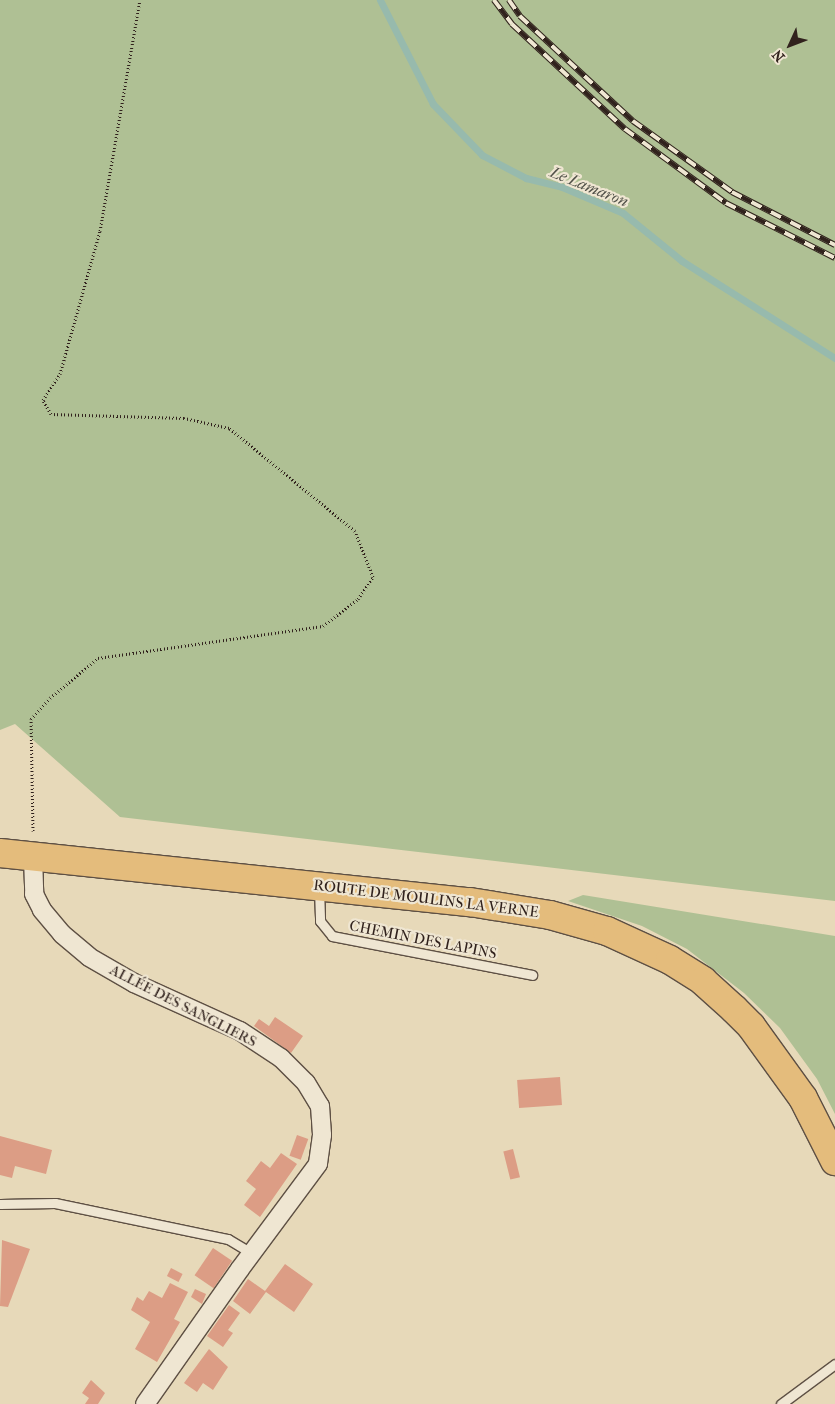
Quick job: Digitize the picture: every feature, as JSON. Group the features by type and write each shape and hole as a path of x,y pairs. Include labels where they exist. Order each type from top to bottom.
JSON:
{"main road":[{"name":"ROUTE DE MOULINS LA VERNE","path":"0,853 523,909 579,922 649,949 702,982 751,1026 803,1098 835,1161"}],"street":[{"name":"ALLÉE DES SANGLIERS","path":"34,857 34,894 42,910 62,934 90,956 134,983 240,1031 281,1058 306,1083 320,1106 322,1135 318,1164 251,1253 145,1404"}],"lane":[{"name":"CHEMIN DES LAPINS","path":"319,886 320,920 332,936 532,976"},
{"path":"0,1204 55,1203 228,1239 251,1253"},
{"path":"781,1404 835,1364"}],"path":[{"path":"34,857 31,719 50,698 98,658 322,626 358,599 373,577 355,531 229,428 184,418 51,414 44,400 60,374 100,231 140,0"}],"green space":[{"path":"0,0 835,0 835,901 120,817 15,724 0,730"},
{"path":"583,895 835,936 835,1114 817,1079 780,1028 744,993 687,949 642,926 568,901"}],"building":[{"path":"275,1017 303,1036 291,1053 254,1026 259,1019 269,1026"},
{"path":"560,1077 562,1105 519,1108 517,1080"},
{"path":"297,1135 308,1139 301,1160 289,1156"},
{"path":"0,1136 52,1150 46,1174 15,1166 12,1178 0,1175"},
{"path":"513,1149 520,1177 510,1180 503,1151"},
{"path":"281,1153 297,1164 260,1217 244,1205 256,1189 246,1181 261,1161 270,1168"},
{"path":"2,1240 30,1249 8,1307 0,1306"},
{"path":"213,1248 232,1261 214,1288 195,1275"},
{"path":"285,1264 313,1284 294,1312 266,1292 250,1314 233,1301 248,1279 265,1291"},
{"path":"171,1268 183,1274 178,1282 167,1276"},
{"path":"170,1283 188,1292 174,1319 180,1322 157,1362 135,1349 150,1322 131,1310 137,1297 143,1301 149,1291 162,1298"},
{"path":"195,1289 206,1294 202,1304 191,1297"},
{"path":"229,1305 240,1313 228,1330 233,1333 223,1347 207,1336"},
{"path":"209,1349 228,1367 213,1390 203,1383 197,1392 184,1383"},
{"path":"91,1380 105,1393 98,1404 85,1404 89,1398 82,1393"}],"waterway":[{"name":"Le Lamaron","path":"380,0 433,104 482,155 526,178 562,187 623,213 682,261 835,358"}],"railway":[{"path":"494,0 512,24 625,129 726,203 835,258"},
{"path":"509,0 520,16 633,121 732,192 835,245"}]}
